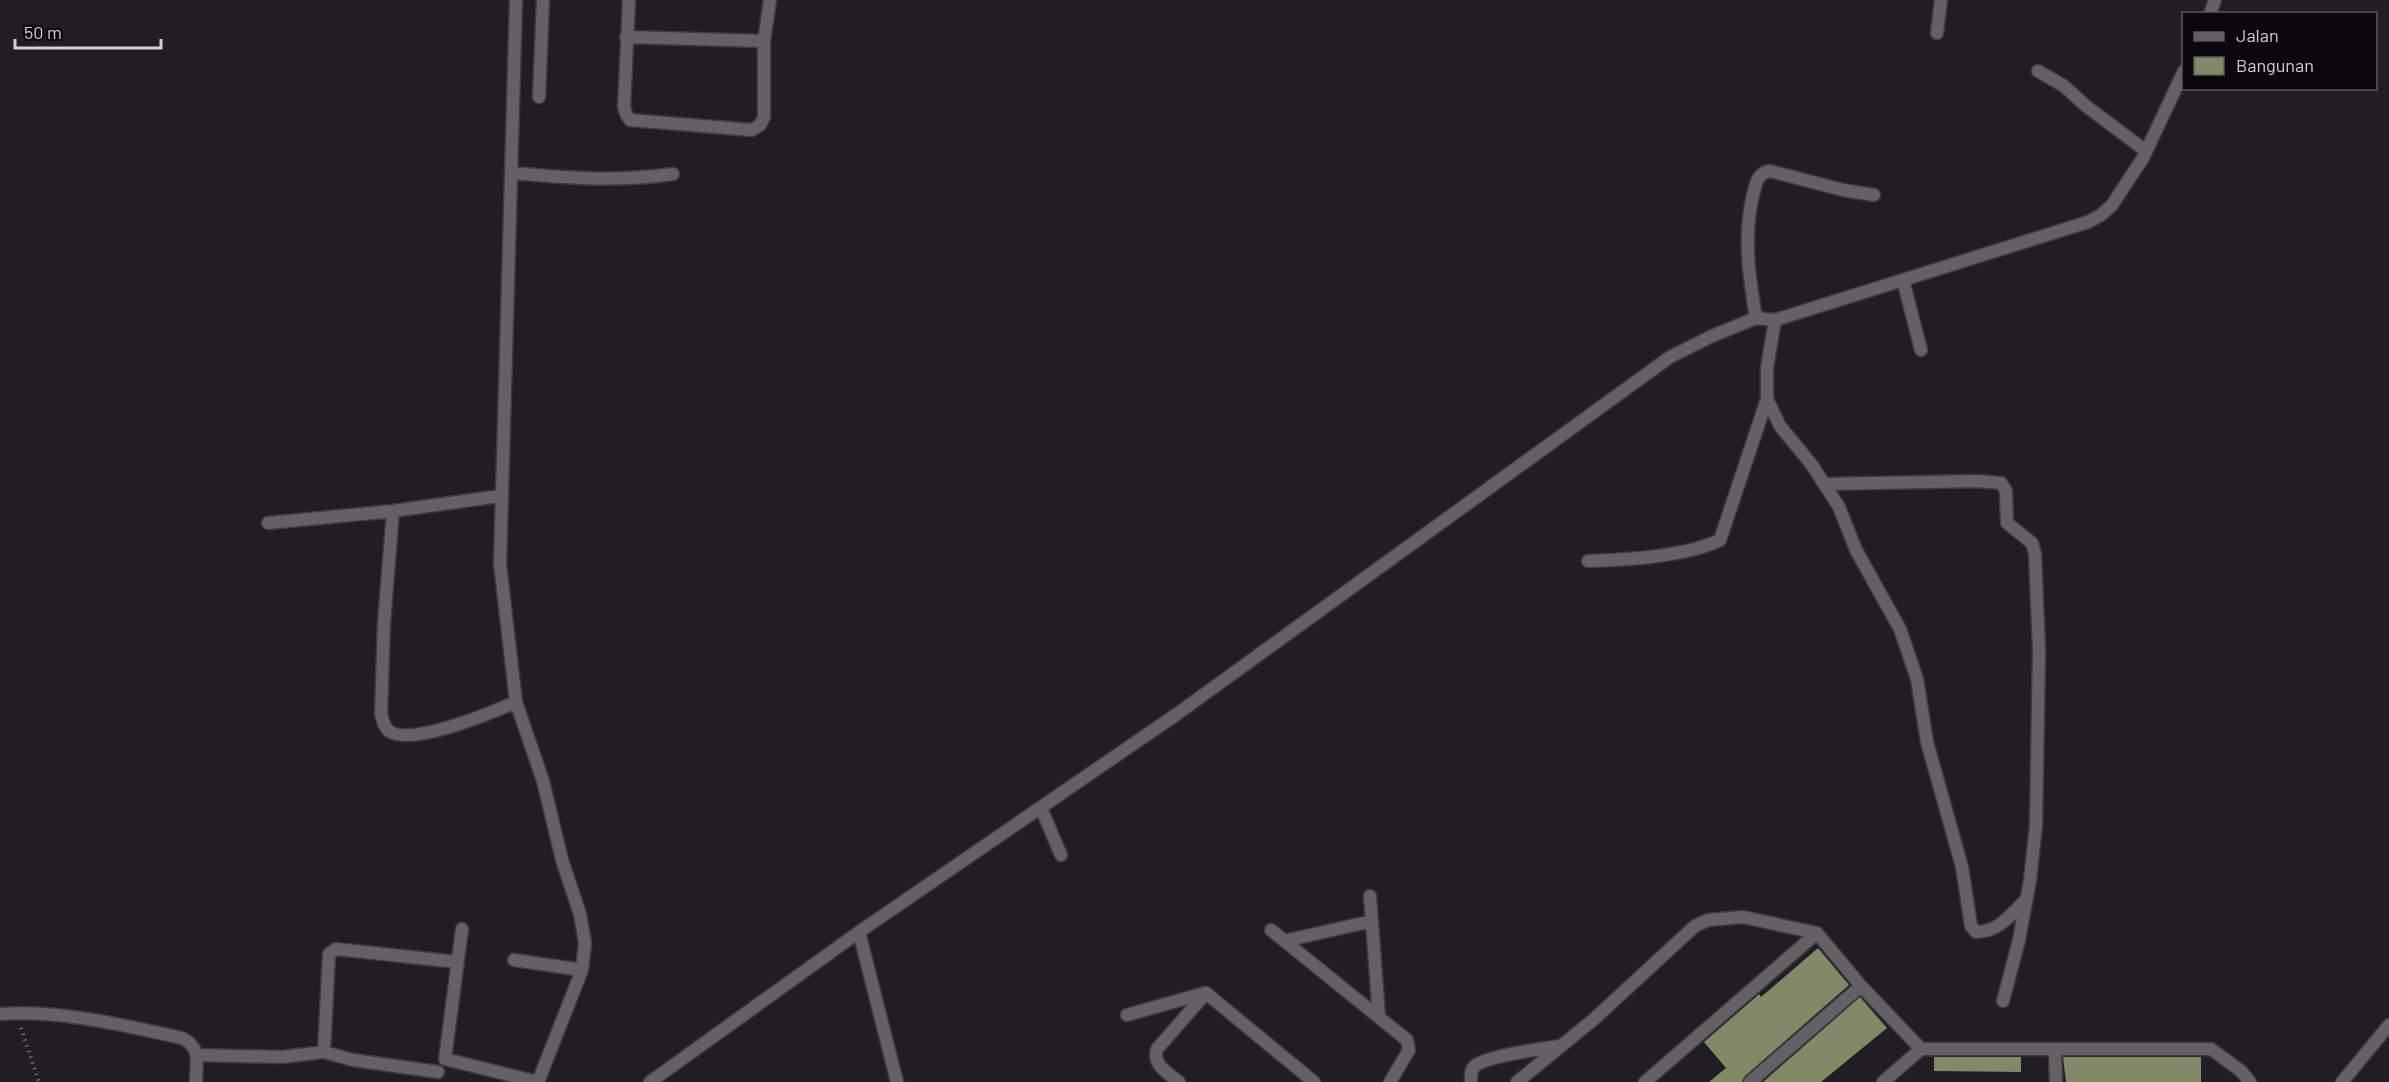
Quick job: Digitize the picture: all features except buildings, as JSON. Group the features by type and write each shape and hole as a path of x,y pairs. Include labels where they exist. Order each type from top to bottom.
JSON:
{"street":[{"path":"445,1059 538,1082 582,970 585,943 580,914 562,860 543,781 516,702 500,564 500,496 516,0"},
{"path":"539,97 543,0"},
{"path":"629,0 624,107 630,120 752,130 760,125 764,117 764,41 770,0"},
{"path":"1937,33 1941,0"},
{"path":"626,36 764,41"},
{"path":"2038,71 2064,86 2086,106 2146,151"},
{"path":"650,1082 858,932 1187,707 1670,357 1756,318 1775,321 2088,222 2101,215 2112,205 2146,151 2182,75"},
{"path":"1756,318 1746,248 1749,211 1757,178 1763,172 1770,171 1842,190 1874,195"},
{"path":"511,173 593,180 638,179 673,174"},
{"path":"1903,280 1921,350"},
{"path":"1588,561 1619,560 1673,552 1708,546 1720,540 1767,399 1767,368 1775,321"},
{"path":"1767,399 1780,426 1812,465 1839,507 1856,550 1900,629 1911,657 1917,679 1927,742 1962,867 1971,926 1976,932 1987,932 1997,928 2026,899"},
{"path":"1825,484 1977,481 2001,483 2006,490 2007,523 2032,543 2035,554 2039,650 2036,825 2019,940 2003,1001"},
{"path":"268,523 393,511 500,496"},
{"path":"393,511 384,623 381,714 384,725 391,732 404,736 465,724 516,702"},
{"path":"1041,808 1061,855"},
{"path":"1370,896 1379,1017"},
{"path":"1517,1082 1562,1046 1695,926 1708,920 1743,917 1817,933 1861,986 1921,1049"},
{"path":"1284,941 1372,921"},
{"path":"197,1055 282,1057 324,1052 437,1077 440,1064 445,1059 462,928"},
{"path":"1270,930 1407,1040 1410,1045 1406,1057 1390,1082"},
{"path":"858,932 897,1082"},
{"path":"1645,1082 1817,933"},
{"path":"324,1052 329,954 332,951 336,949 457,962"},
{"path":"514,960 582,970"},
{"path":"1750,1082 1861,986"},
{"path":"1127,1015 1206,993"},
{"path":"1179,1082 1159,1065 1155,1054 1157,1048 1206,993"},
{"path":"1206,993 1314,1082"},
{"path":"0,1014 72,1017 182,1038 194,1045 197,1055 196,1082"},
{"path":"2342,1082 2383,1042 2389,1025"},
{"path":"1471,1082 1471,1071 1475,1065 1492,1059 1562,1046"},
{"path":"1883,1082 1921,1049 2211,1049 2241,1071 2250,1082"},
{"path":"2055,1050 2056,1082"}],"path":[{"path":"15,1013 39,1082"}]}
